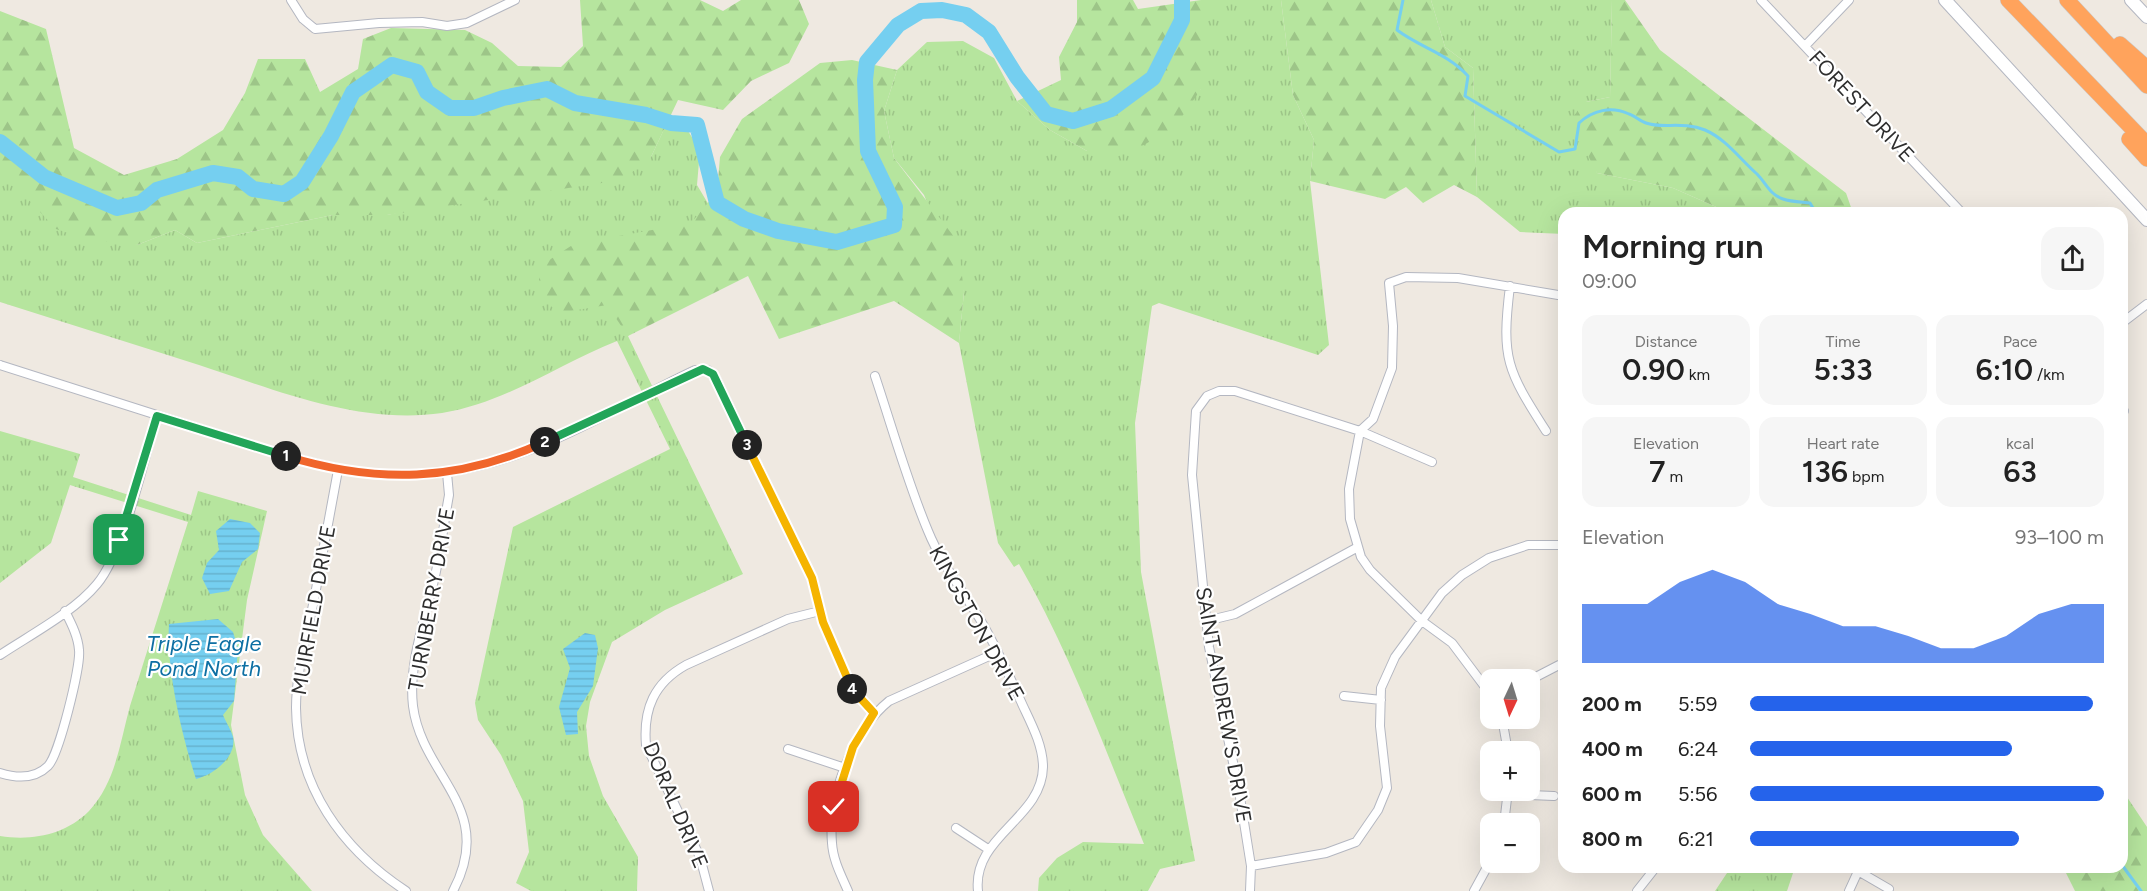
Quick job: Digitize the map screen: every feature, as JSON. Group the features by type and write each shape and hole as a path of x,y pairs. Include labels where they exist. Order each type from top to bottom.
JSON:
{"highway":[{"path":"2008,0 2147,144"},
{"path":"2067,0 2147,86"},
{"path":"2098,33 2116,41 2147,68"},
{"path":"2075,69 2078,81 2086,93 2147,159"}],"main road":[{"path":"1945,0 2147,220"},
{"path":"2131,0 2147,16"}],"street":[{"path":"291,0 303,19 315,29 379,23 422,22 447,26 467,23 515,0"},
{"name":"FOREST DRIVE","path":"1761,0 1806,45 1956,207"},
{"path":"1806,45 1849,0"},
{"path":"1480,680 1452,643 1422,621 1370,570 1358,547 1350,519 1349,489 1360,432 1373,419 1392,368 1393,326 1389,283 1406,277 1458,278 1558,295"},
{"path":"1510,286 1504,331 1509,367 1515,382 1546,431"},
{"path":"2128,318 2147,304"},
{"path":"0,365 157,416 338,470 374,475 447,473 519,454 695,370 708,370 716,379 812,578 820,611 852,688 874,713"},
{"name":"KINGSTON DRIVE","path":"874,376 927,530 942,562 998,652 1033,728 1043,765 1041,780 1035,796 981,860 978,891"},
{"name":"SAINT ANDREW'S DRIVE","path":"1250,891 1251,866 1206,621 1192,475 1196,411 1202,401 1219,391 1235,391 1360,432 1432,462"},
{"path":"0,655 65,611 97,584 109,565 157,416"},
{"name":"MUIRFIELD DRIVE","path":"338,470 298,686 298,735 317,799 333,823 351,846 378,873 406,891"},
{"name":"TURNBERRY DRIVE","path":"447,473 449,495 416,659 413,703 419,736 461,806 467,830 460,878 453,891"},
{"path":"1251,866 1326,853 1356,842 1363,835 1384,799 1387,788 1380,726 1381,688 1386,674 1442,593 1462,575 1489,558 1528,545 1558,545"},
{"path":"1206,621 1235,614 1358,547"},
{"path":"0,773 13,777 32,776 48,766 56,750 78,669 79,651 76,634 65,611"},
{"name":"DORAL DRIVE","path":"709,891 700,857 646,745 645,726 651,701 671,674 686,665 788,619 820,611"},
{"path":"848,891 834,860 831,827 853,747 874,713 906,691 998,652"},
{"path":"1540,675 1558,666"},
{"path":"1344,696 1381,700"},
{"path":"788,749 846,768"},
{"path":"1540,795 1554,796"},
{"path":"956,828 988,849"},
{"path":"1474,891 1484,873"},
{"path":"1637,891 1651,873"},
{"path":"1850,891 1857,873"},
{"path":"1865,873 1889,889"}],"green space":[{"path":"580,0 700,0 723,11 741,0 799,0 809,24 789,63 751,81 723,110 678,100 651,157 622,180 387,215 333,215 197,243 175,230 137,245 89,240 56,229 0,169 0,11 46,29 74,148 124,175 177,159 223,130 245,93 258,59 305,59 320,92 358,69 363,39 391,28 465,30 492,43 518,66 561,67 583,46"},
{"path":"1077,0 1133,0 1138,9 1201,0 1201,89 1175,127 1135,150 1087,151 1050,130 1017,101 1061,80 1059,57 1077,22"},
{"path":"1201,0 1281,0 1293,95 1314,140 1310,181 1329,345 1318,355 1159,303 1152,306 1135,423 1141,572 1195,861 1160,869 1148,891 1038,891 1039,878 1057,858 1083,842 1144,844 1055,632 1019,564 1014,567 998,543 959,343 964,292 924,195 894,158 884,111 897,70 927,42 963,41 994,58 1017,101 1050,130 1087,151 1201,89"},
{"path":"1281,0 1431,0 1445,47 1473,68 1477,197 1454,185 1423,203 1406,187 1385,199 1310,181 1314,140 1293,95"},
{"path":"1431,0 1612,0 1610,97 1586,102 1597,173 1673,188 1716,207 1558,207 1558,234 1520,232 1477,197 1473,68 1445,47"},
{"path":"1612,0 1625,0 1660,50 1846,193 1851,207 1716,207 1673,188 1597,173 1570,120 1586,102 1610,97"},
{"path":"852,60 897,70 884,111 894,158 958,242 964,292 959,343 894,301 779,339 748,276 628,336 607,305 559,313 538,295 540,266 574,244 691,223 717,192 720,157 742,119 820,63"},
{"path":"666,125 688,131 700,150 697,185 722,227 628,336 743,574 665,610 612,642 590,702 586,726 589,756 603,796 638,857 637,891 531,891 516,883 529,852 523,801 501,755 478,720 475,703 513,527 670,449 617,341 510,392 488,401 442,413 380,414 318,403 0,302 0,159 137,245 175,230 197,243 333,215 387,215 651,157"},
{"path":"0,431 80,454 73,477 191,515 198,491 267,511 247,600 231,725 245,795 263,835 312,891 0,891 0,836 36,837 59,831 89,811 105,787 116,761 130,706 188,522 70,485 51,543 0,583"},
{"path":"2128,798 2147,827 2147,891 2075,891 2066,873 2128,873"},
{"path":"1727,873 1793,873 1787,891 1715,891"}],"water":[{"path":"230,519 250,523 260,533 258,549 242,562 229,591 210,594 202,578 207,563 219,550 216,531"},
{"name":"Triple Eagle Pond North","path":"218,619 233,632 238,648 234,701 223,715 232,734 233,744 228,758 222,764 210,774 196,779 176,702 170,661 169,624"},
{"path":"585,633 595,635 598,648 593,686 577,712 578,734 566,735 559,707 570,668 563,649"}],"waterway":[{"path":"0,142 44,177 117,208 141,203 157,190 213,173 238,177 253,189 284,194 302,182 331,136 353,92 392,65 417,72 427,92 450,108 474,108 503,98 547,89 575,103 646,115 671,123 697,125 717,203 744,219 778,231 837,242 894,225 895,207 868,151 865,80 867,62 898,25 921,11 942,10 966,15 989,32 1017,77 1046,114 1073,121 1111,109 1153,78 1182,20 1182,0"},
{"path":"1403,0 1397,30 1460,68 1468,76 1465,96 1559,152 1575,149 1579,123 1596,112 1616,110 1652,125 1697,127 1713,134 1726,144 1778,197 1810,203 1812,207"},
{"path":"2128,873 2141,891"}],"route":[{"path":"119,540 157,416 338,470 374,475 415,476 447,473 481,466 519,454 695,370 708,370 716,379 812,578 823,622 852,688 858,698 874,713 863,727 853,747 834,807"}]}
